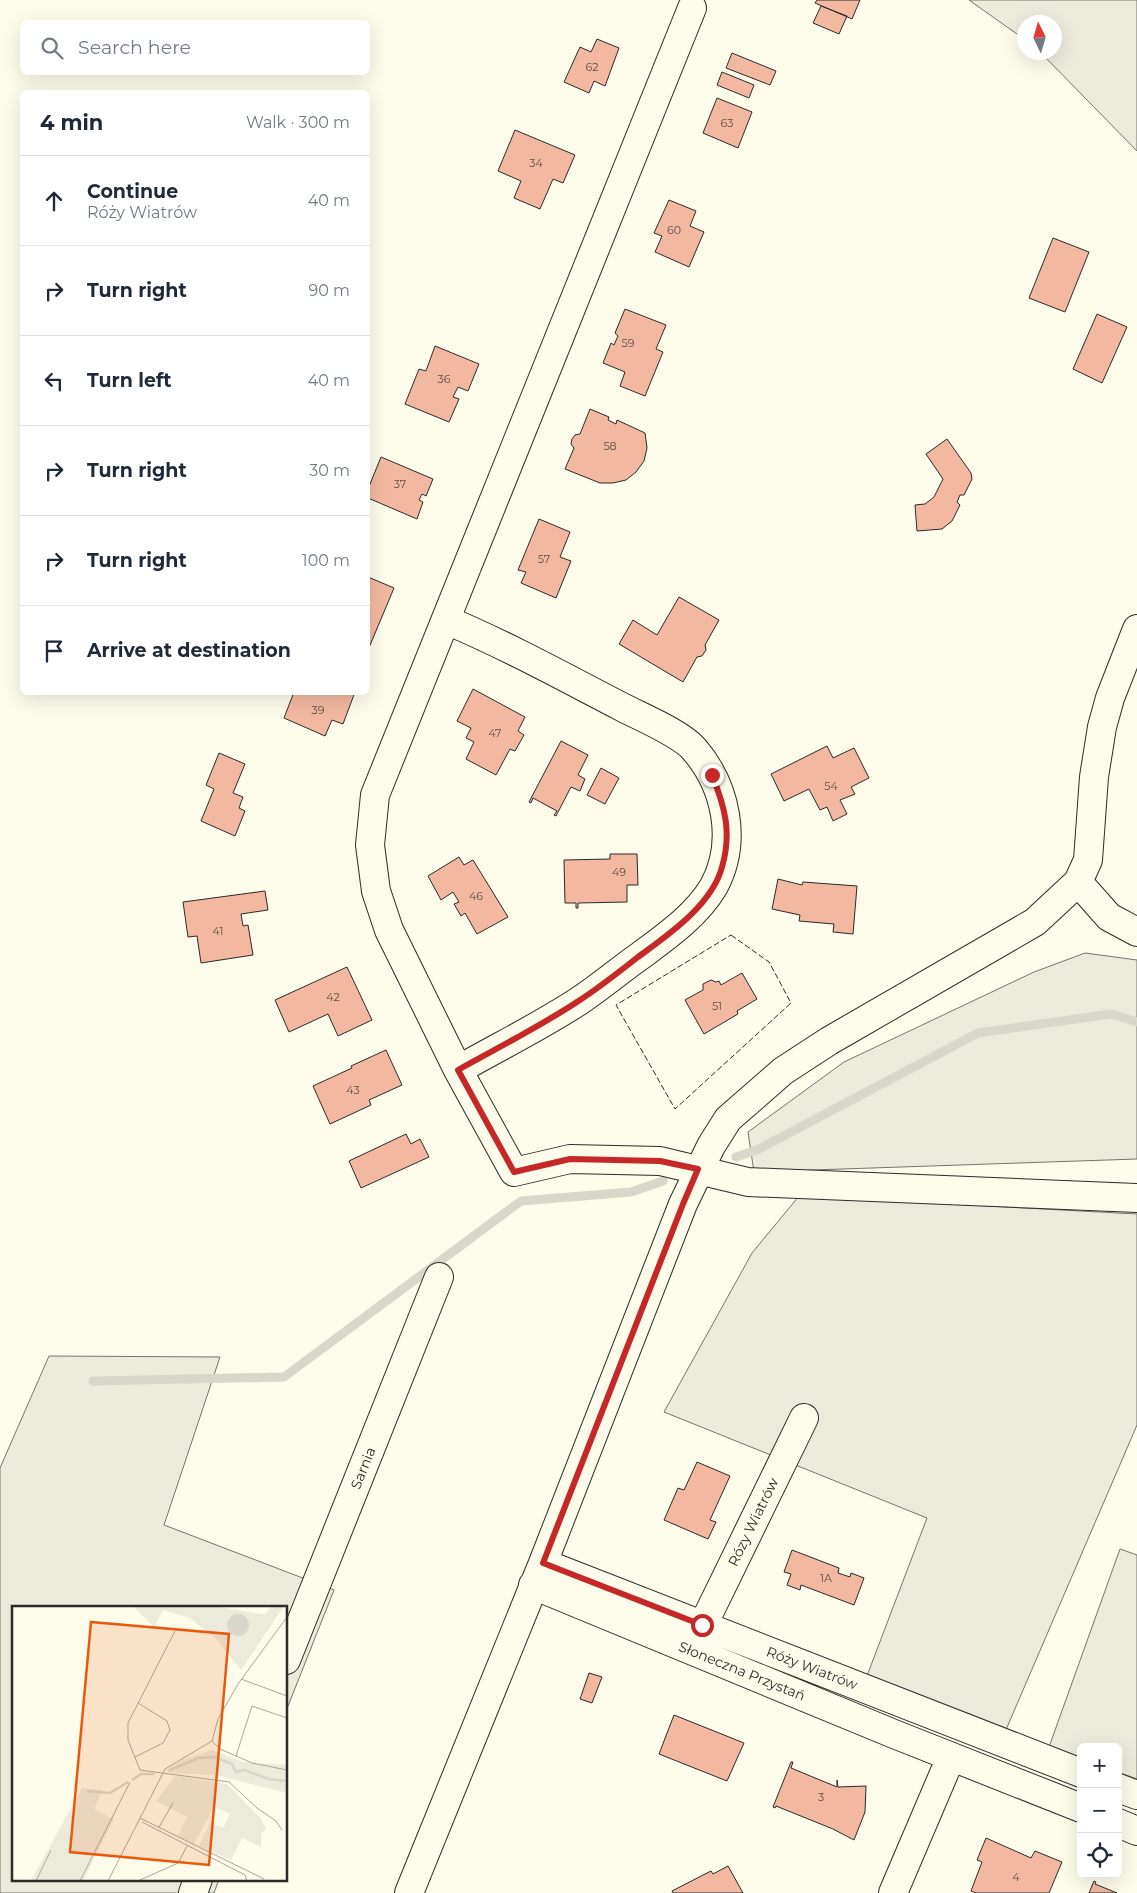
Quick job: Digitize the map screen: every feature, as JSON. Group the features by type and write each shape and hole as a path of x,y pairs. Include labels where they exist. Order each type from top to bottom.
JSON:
{"street":[{"path":"692,8 375,795 370,845 376,891 389,930 458,1070 514,1172 570,1159 660,1161 748,1182 1137,1198"},
{"path":"446,620 500,644 657,725 693,747 712,775 723,802 727,825 722,868 713,887 675,930 580,1000 458,1070"},
{"path":"409,1893 538,1574 679,1213 698,1169 711,1146 728,1120 783,1071 829,1041 1035,922 1078,882 1088,860 1094,777 1102,727 1110,698 1137,629"},
{"path":"1078,882 1109,917 1137,932"},
{"name":"Sarnia","path":"288,1655 439,1277"},
{"name":"Rózy Wiatrów","path":"702,1625 804,1418"},
{"name":"Róży Wiatrów","path":"538,1574 702,1625 1077,1771"},
{"name":"Słoneczna Przystań","path":"538,1574 951,1757 1077,1806"},
{"path":"893,1893 951,1757"},
{"path":"1122,1789 1137,1795"},
{"path":"1122,1825 1137,1831"},
{"path":"193,1893 198,1880"}],"shaded area":[{"path":"969,0 1137,0 1137,151 1048,60 1062,60 1062,15 1017,15 1017,34"},
{"path":"1085,953 1137,960 1137,1159 754,1172 748,1132 844,1062 1034,972"},
{"path":"799,1196 1137,1214 1137,1425 1005,1732 865,1681 927,1518 664,1412 752,1253"},
{"path":"49,1356 220,1357 164,1525 334,1590 288,1706 288,1606 12,1606 12,1880 219,1880 214,1893 0,1893 0,1468"},
{"path":"1120,1549 1137,1555 1137,1779 1122,1773 1122,1743 1077,1743 1077,1758 1049,1747"}],"building":[{"path":"817,0 860,0 852,19 815,3"},
{"path":"821,6 847,16 839,34 813,23"},
{"path":"597,39 619,48 605,86 594,81 589,93 564,82 580,47 591,52"},
{"path":"732,53 776,71 770,85 726,68"},
{"path":"722,72 754,85 749,98 717,85"},
{"path":"717,98 752,112 738,148 703,133"},
{"path":"515,130 575,155 563,183 553,179 540,209 514,198 521,181 498,171"},
{"path":"669,200 696,211 690,226 704,232 689,267 655,252 662,236 654,233"},
{"path":"1053,238 1089,252 1065,312 1029,298"},
{"path":"625,309 666,325 656,349 663,352 645,396 620,386 625,372 603,363 611,343 614,345 618,336 615,333"},
{"path":"1097,314 1127,327 1102,383 1073,369"},
{"path":"435,346 479,364 468,391 458,387 453,397 459,399 449,422 405,404 419,369 426,371"},
{"path":"590,409 609,417 608,420 616,424 617,420 645,433 647,448 644,461 636,472 626,480 600,483 565,469 574,448 571,444 572,439 575,435 580,434"},
{"path":"947,439 971,473 972,479 964,495 960,495 957,502 960,505 952,521 942,529 917,531 915,505 925,504 934,497 943,479 926,454"},
{"path":"381,457 433,479 426,496 422,494 419,500 423,502 417,519 370,499 370,484"},
{"path":"539,519 570,532 560,557 571,561 556,598 521,583 526,572 518,570"},
{"path":"370,578 394,588 370,645"},
{"path":"679,597 719,620 705,645 706,650 702,656 697,657 683,682 619,644 633,620 657,635"},
{"path":"473,689 525,717 518,731 524,735 515,751 510,749 496,775 466,759 474,742 466,738 471,728 457,721"},
{"path":"293,695 354,695 343,724 332,720 325,736 284,718"},
{"path":"561,741 588,755 578,775 585,779 580,791 571,787 556,816 554,815 557,811 533,798 531,803 529,802"},
{"path":"827,746 833,758 854,748 869,778 851,787 855,794 840,800 847,814 833,821 827,807 820,810 809,789 784,801 771,774"},
{"path":"219,753 245,764 233,793 243,797 239,808 245,811 235,836 201,821 214,789 206,785"},
{"path":"601,768 619,778 605,804 587,795"},
{"path":"610,854 637,854 638,885 627,885 627,902 578,903 578,908 576,908 576,903 565,903 564,860 610,859"},
{"path":"459,857 464,865 473,860 508,917 477,934 465,913 461,916 454,904 459,902 453,892 441,900 428,876"},
{"path":"778,879 802,885 803,882 857,886 853,934 833,932 834,924 799,921 800,915 772,909"},
{"path":"265,891 268,910 241,914 243,926 248,925 253,955 201,963 197,936 188,937 183,902"},
{"path":"347,967 372,1020 338,1036 328,1014 289,1032 275,1000"},
{"path":"742,973 757,999 737,1011 738,1014 704,1034 685,1000 703,990 703,984 711,980 719,981 721,985"},
{"path":"386,1050 402,1085 369,1100 371,1105 330,1124 313,1086"},
{"path":"406,1134 411,1144 420,1139 429,1157 361,1188 349,1161"},
{"path":"697,1462 730,1476 710,1520 716,1522 708,1539 664,1520 678,1488 684,1490"},
{"path":"792,1550 839,1568 838,1573 850,1577 851,1573 864,1578 854,1605 801,1585 800,1590 787,1585 791,1574 784,1572"},
{"path":"589,1673 602,1677 592,1703 580,1699"},
{"path":"674,1715 744,1743 727,1781 659,1754"},
{"path":"791,1762 793,1762 791,1768 837,1787 837,1780 838,1787 866,1786 865,1812 854,1840 833,1829 776,1806 775,1808 773,1807"},
{"path":"986,1838 1031,1858 1035,1851 1062,1862 1049,1893 976,1893 971,1891 982,1862 977,1860"},
{"path":"728,1866 743,1893 673,1893 672,1891 711,1871 713,1874"},
{"path":"1094,1881 1096,1882 1095,1884 1117,1893 1089,1893"}],"waterway":[{"path":"736,1157 757,1150 978,1033 1111,1014 1137,1022"},
{"path":"93,1381 284,1377 521,1201 631,1192 663,1181"}],"fence":[{"path":"731,935 769,962 791,1003 675,1109 616,1005 731,935"}],"route":[{"path":"702,1625 543,1563 698,1169 660,1161 570,1159 514,1172 458,1070 580,1000 675,930 698,906 713,887 722,868 726,844 727,825 723,802 712,775"}]}
